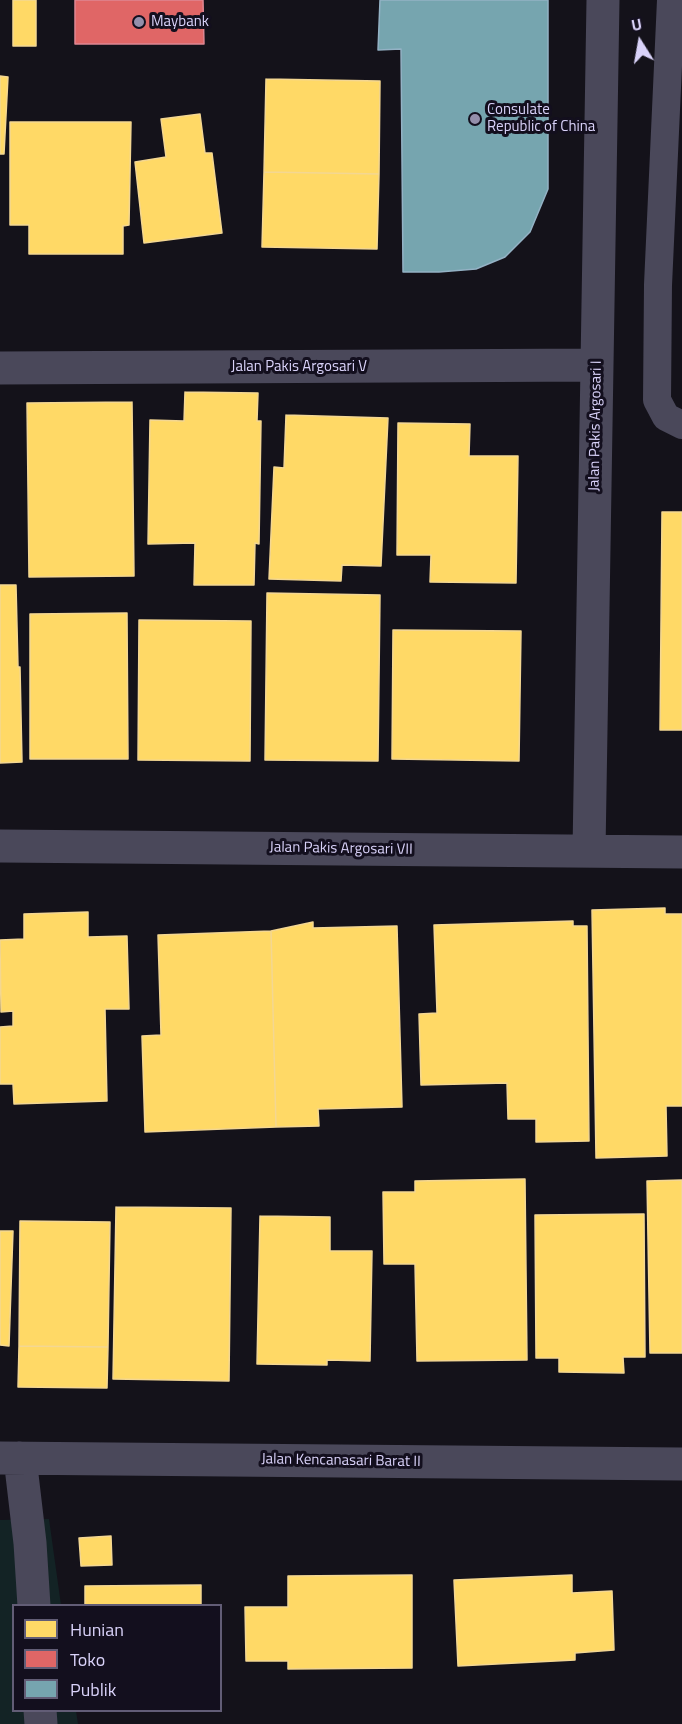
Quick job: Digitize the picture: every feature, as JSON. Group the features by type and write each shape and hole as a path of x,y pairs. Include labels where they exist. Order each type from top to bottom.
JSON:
{"street":[{"name":"Jalan Pakis Argosari I","path":"589,851 603,0"},
{"name":"Jalan Pakis Argosari V","path":"0,368 597,365"},
{"name":"Jalan Pakis Argosari VII","path":"0,846 682,852"},
{"name":"Jalan Kencanasari Barat II","path":"10,1458 682,1464"},
{"path":"10,1458 30,1543 34,1604"}],"lane":[{"path":"671,0 658,285 657,400 666,417 682,425"}],"shaded area":[{"path":"49,1519 61,1604 12,1604 12,1712 76,1712 78,1724 0,1724 0,1520"}],"building: Hunian":[{"path":"13,0 36,0 36,46 13,46"},
{"path":"0,76 8,77 4,154 0,154"},
{"path":"266,79 380,81 379,174 264,172"},
{"path":"200,114 205,153 212,153 222,233 144,243 135,162 166,157 161,119"},
{"path":"10,122 131,122 129,225 123,226 123,254 29,254 29,225 10,225"},
{"path":"264,172 379,174 377,249 262,247"},
{"path":"185,392 258,393 257,421 261,421 259,544 255,543 254,585 194,585 195,543 148,544 150,420 184,421"},
{"path":"132,402 134,576 29,577 27,403"},
{"path":"286,415 388,418 381,566 342,565 341,581 269,579 274,467 284,468"},
{"path":"398,423 470,424 469,456 518,456 516,583 430,582 431,555 397,555"},
{"path":"662,512 682,512 682,730 660,730"},
{"path":"0,585 16,585 22,762 0,763"},
{"path":"267,593 380,595 378,761 265,760"},
{"path":"127,613 128,759 30,759 30,614"},
{"path":"139,620 251,621 250,761 138,760"},
{"path":"393,630 521,631 519,761 392,759"},
{"path":"665,908 665,914 682,914 682,1106 666,1106 667,1156 596,1158 592,910"},
{"path":"88,912 88,937 127,936 129,1009 105,1009 107,1101 14,1104 13,1084 0,1084 0,1027 13,1026 13,1011 1,1012 0,940 24,939 24,914"},
{"path":"573,921 573,926 587,926 589,1141 536,1142 536,1119 508,1119 507,1083 421,1085 419,1014 437,1013 434,925"},
{"path":"313,922 313,928 397,926 402,1107 318,1109 319,1126 276,1127 271,931"},
{"path":"271,931 276,1127 145,1132 142,1036 161,1035 158,935"},
{"path":"525,1179 527,1360 417,1361 415,1264 384,1264 383,1192 415,1192 415,1181"},
{"path":"682,1180 682,1353 650,1353 647,1181"},
{"path":"116,1207 231,1208 229,1381 113,1379"},
{"path":"644,1214 645,1357 623,1357 624,1373 559,1372 559,1358 536,1358 535,1215"},
{"path":"260,1216 330,1217 330,1251 372,1251 370,1361 327,1360 327,1365 257,1364"},
{"path":"20,1221 110,1222 108,1347 19,1346"},
{"path":"0,1231 13,1231 9,1346 0,1345"},
{"path":"19,1346 108,1347 107,1388 18,1387"},
{"path":"111,1536 112,1565 81,1566 79,1538"},
{"path":"412,1575 412,1668 288,1669 288,1661 246,1661 245,1607 288,1607 288,1576"},
{"path":"572,1575 572,1593 612,1591 614,1650 575,1653 575,1660 458,1666 454,1580"},
{"path":"201,1585 201,1604 85,1604 85,1586"}],"building: Toko":[{"name":"Maybank","path":"75,0 203,0 204,44 75,44"}],"building: Publik":[{"name":"Consulate Republic of China","path":"380,0 548,0 548,189 530,232 505,257 476,269 403,272 401,49 378,50"}],"place":[{"name":"Maybank","path":"139,22"},
{"name":"Consulate Republic of China","path":"475,119"}]}
